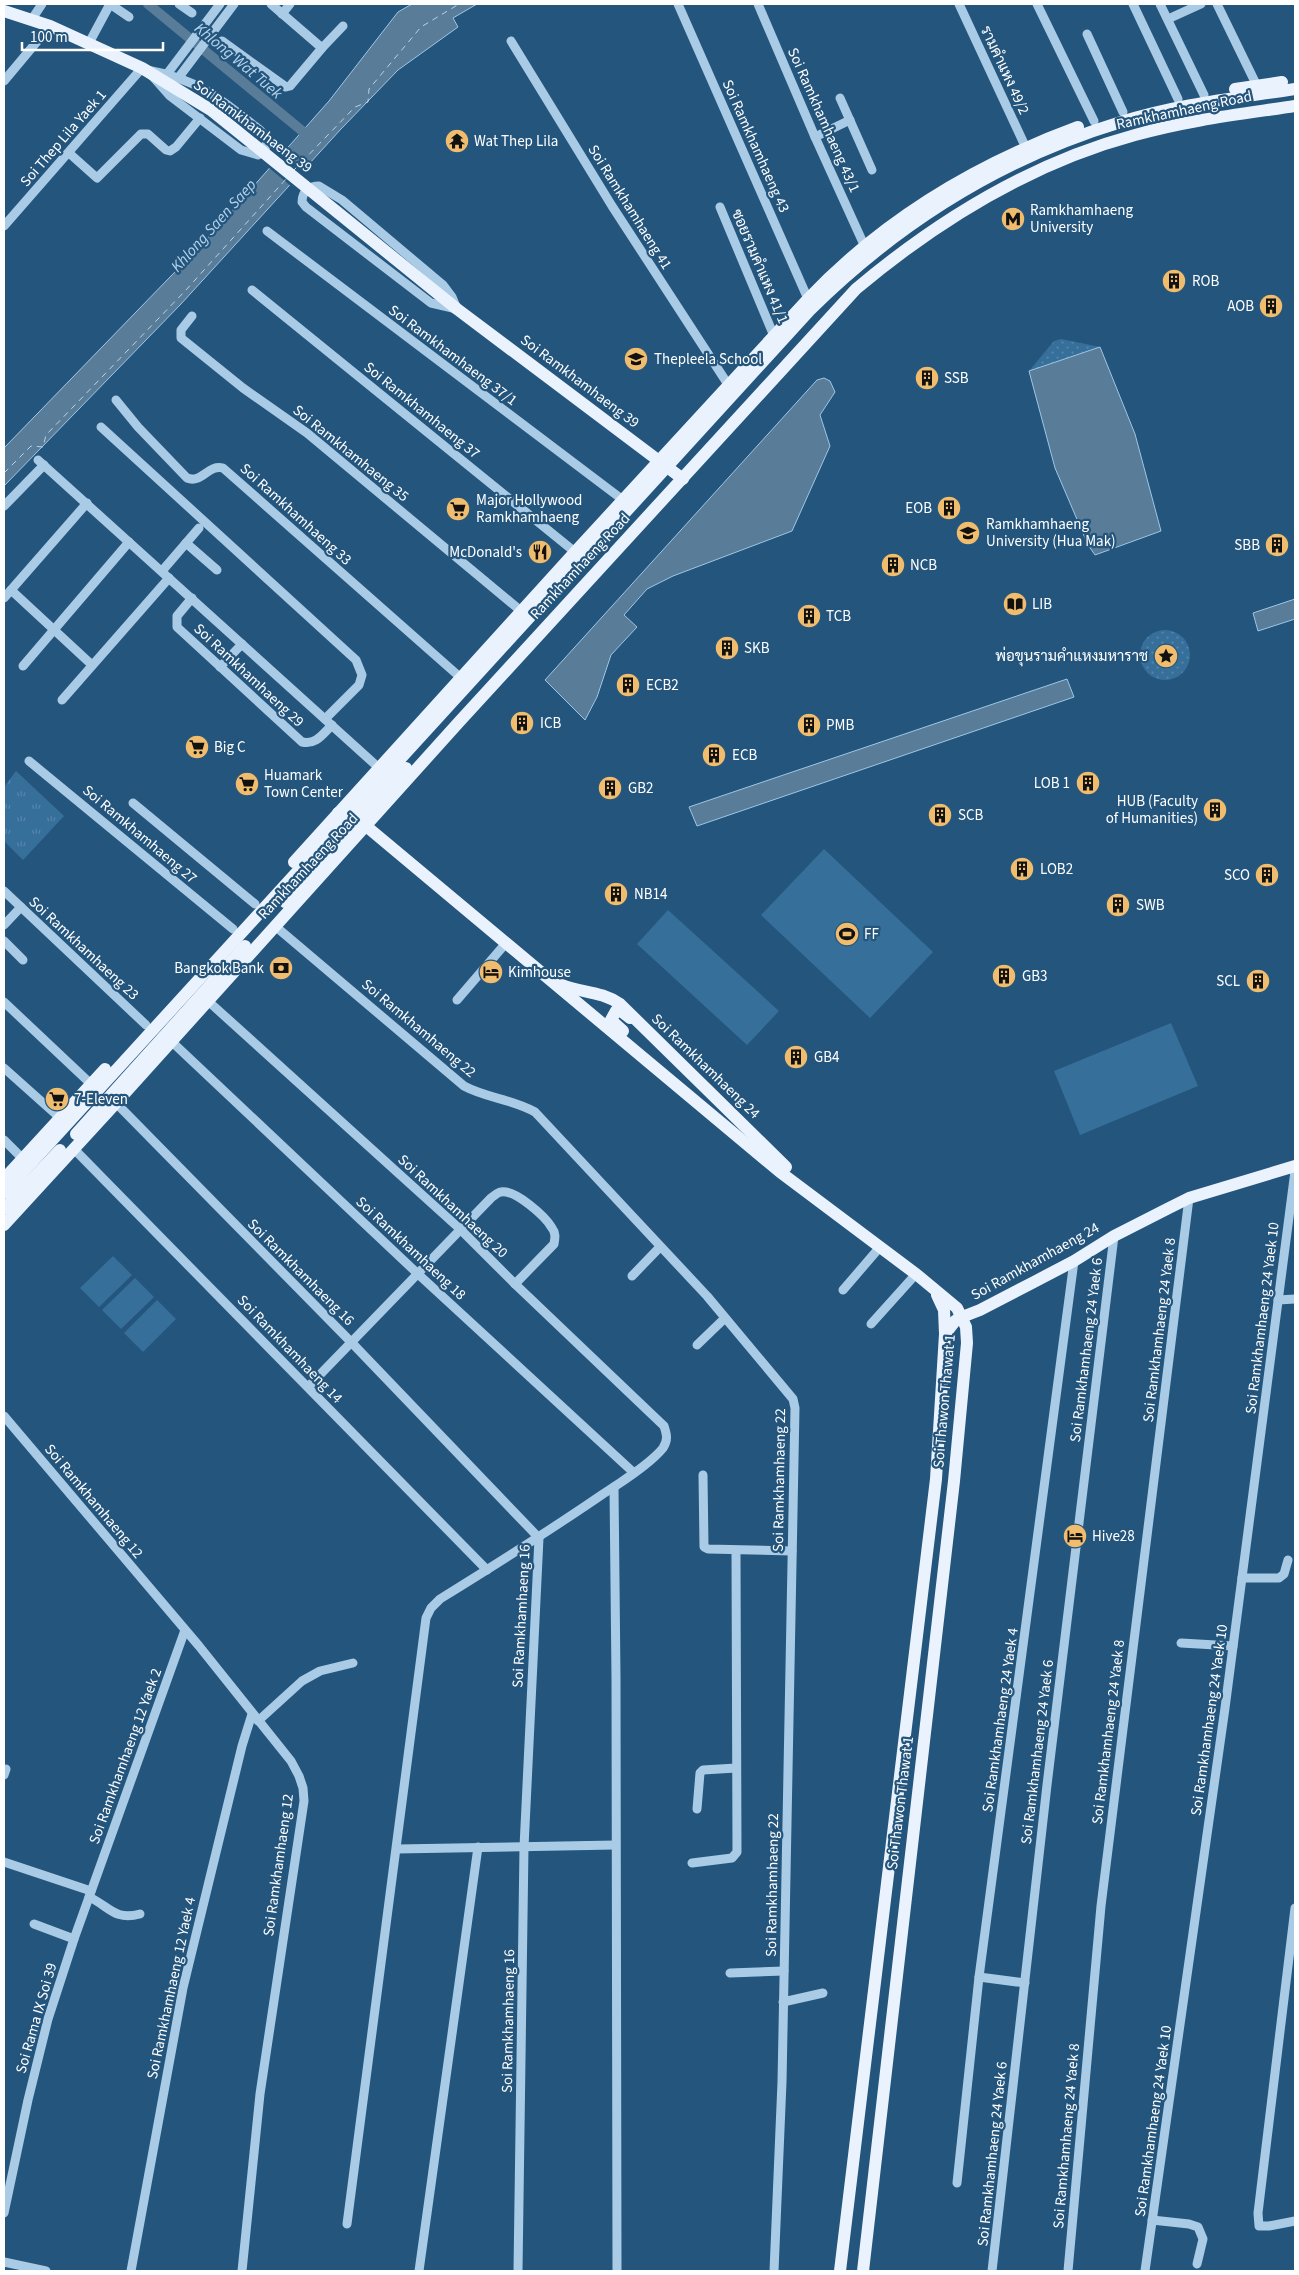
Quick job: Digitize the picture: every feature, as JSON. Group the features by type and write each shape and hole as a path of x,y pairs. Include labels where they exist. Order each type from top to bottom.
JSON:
{"main road":[{"name":"Soi Ramkhamhaeng 39","path":"4,11 32,19 89,43 144,69 192,98 258,146 457,309 683,479"},
{"name":"Ramkhamhaeng Road","path":"4,1179 774,336 811,297 865,246 910,212 943,191 1026,148 1123,112 1178,99 1295,81"},
{"path":"1273,84 1278,108"},
{"name":"Ramkhamhaeng Road","path":"4,1193 810,310 842,279 905,228 954,196 1043,150 1122,121 1167,110 1295,89"},
{"path":"1225,91 1232,115"},
{"path":"1201,95 1205,120"},
{"name":"Ramkhamhaeng Road","path":"4,1209 76,1133 819,316 849,286 920,230 960,204 1039,162 1124,131 1166,120 1295,99"},
{"name":"Ramkhamhaeng Road","path":"4,1224 116,1103 459,722 856,289 921,238 970,207 1064,159 1136,134 1232,115 1295,106"},
{"path":"811,297 833,312"},
{"name":"Soi Ramkhamhaeng 24","path":"338,813 366,826 818,1202 916,1274 956,1308 962,1317 980,1310 1074,1261 1114,1236 1189,1198 1295,1166"},
{"path":"204,960 227,980"},
{"name":"Soi Ramkhamhaeng 24","path":"554,982 568,988 599,993 611,997 620,1004 806,1186 818,1202"},
{"path":"637,1022 621,1011 616,1011 611,1020 650,1055 671,1081"},
{"path":"933,1289 961,1305 980,1310 973,1321 967,1343"},
{"path":"933,1289 944,1310 946,1334"},
{"name":"Soi Thawon Thawat 1","path":"840,2271 936,1479 946,1334 955,1321 962,1317 966,1327 967,1343 954,1481 863,2271"},
{"path":"936,1479 940,1472 949,1472 953,1475 954,1481"},
{"path":"882,1920 903,1923"}],"street":[{"path":"32,19 42,4"},
{"path":"89,43 110,4 129,17"},
{"path":"179,4 192,13"},
{"path":"167,74 220,4"},
{"path":"179,77 234,4"},
{"path":"271,4 322,48"},
{"path":"282,14 290,4"},
{"name":"Soi Ramkhamhaeng 43","path":"678,4 811,297"},
{"name":"Soi Ramkhamhaeng 43/1","path":"758,4 815,137 865,246"},
{"name":"รามคำแหง 49/2","path":"959,4 1026,148"},
{"path":"1037,4 1094,122"},
{"path":"1133,4 1178,99"},
{"path":"1160,4 1201,95"},
{"path":"1168,19 1201,4"},
{"path":"1217,4 1257,86"},
{"path":"4,81 50,26"},
{"path":"222,41 287,87 343,26"},
{"path":"201,29 210,36"},
{"path":"1087,34 1123,112"},
{"name":"Soi Ramkhamhaeng 41","path":"511,41 612,206 729,386"},
{"path":"144,69 179,77 205,88 261,131 267,140 266,149 258,155 247,153 163,90 144,69"},
{"name":"Soi Thep Lila Yaek 1","path":"4,223 144,69"},
{"path":"840,98 872,170"},
{"path":"69,153 97,178 141,134 148,134 166,150 170,151 176,147 200,118"},
{"path":"815,137 850,120"},
{"name":"Soi Ramkhamhaeng 39","path":"319,186 331,192 443,285 452,296 457,309 431,303 306,207 302,202 303,195 311,187 319,186"},
{"name":"ซอยรามคำแหง 41/1","path":"720,207 774,336"},
{"name":"Soi Ramkhamhaeng 37/1","path":"267,231 623,500"},
{"name":"Soi Ramkhamhaeng 37","path":"252,290 575,552"},
{"name":"Soi Ramkhamhaeng 35","path":"192,316 181,330 181,338 243,388 307,433 521,611"},
{"name":"Soi Ramkhamhaeng 33","path":"116,400 138,427 187,478 192,480 199,479 209,469 217,466 223,468 461,678"},
{"path":"101,427 356,660 362,675 359,685 328,722"},
{"name":"Soi Ramkhamhaeng 29","path":"4,506 41,463 379,768"},
{"path":"4,598 88,504"},
{"path":"62,700 165,575 186,543 199,528"},
{"path":"23,666 129,542"},
{"path":"186,543 217,570"},
{"path":"11,590 92,665"},
{"name":"Soi Ramkhamhaeng 29","path":"192,598 177,616 177,628 302,742 315,742 328,722"},
{"path":"220,667 242,644"},
{"name":"Soi Ramkhamhaeng 27","path":"29,761 233,929"},
{"name":"Soi Ramkhamhaeng 27","path":"133,803 255,904"},
{"name":"Soi Ramkhamhaeng 23","path":"4,891 146,1025"},
{"path":"4,925 21,907"},
{"name":"Soi Ramkhamhaeng 22","path":"274,926 464,1086 474,1091 524,1106 534,1112 725,1318 793,1399 795,1408 784,1971 774,2271"},
{"path":"4,941 23,960"},
{"path":"457,1000 506,943"},
{"name":"Soi Ramkhamhaeng 20","path":"208,1001 460,1229 664,1426 667,1441 662,1449 634,1472"},
{"path":"5,1008 91,1084"},
{"name":"Soi Ramkhamhaeng 18","path":"171,1041 418,1274 634,1472"},
{"path":"4,1068 60,1118"},
{"name":"Soi Ramkhamhaeng 16","path":"116,1103 352,1343 539,1538 524,1846 518,2271"},
{"path":"6,1146 22,1159"},
{"name":"Soi Ramkhamhaeng 14","path":"73,1148 487,1570"},
{"name":"Soi Ramkhamhaeng 24 Yaek 10","path":"1145,2271 1233,1646 1295,1171"},
{"path":"308,1387 460,1229 491,1198 501,1192 512,1192 523,1199 552,1227 555,1236 554,1244 515,1284"},
{"name":"Soi Ramkhamhaeng 24 Yaek 8","path":"1068,2271 1102,1906 1189,1198"},
{"name":"Soi Ramkhamhaeng 24 Yaek 6","path":"992,2271 1114,1236"},
{"path":"632,1276 660,1247"},
{"path":"843,1290 880,1247"},
{"name":"Soi Ramkhamhaeng 24 Yaek 4","path":"957,2183 979,1977 1074,1261"},
{"path":"871,1324 916,1274"},
{"path":"1278,1300 1295,1300"},
{"path":"697,1346 725,1318"},
{"name":"Soi Ramkhamhaeng 12","path":"4,1416 185,1630 255,1717 290,1761 299,1776 303,1788 304,1801 260,2094 242,2271"},
{"path":"347,2224 398,1849 426,1618 431,1608 440,1599 539,1538 634,1472"},
{"path":"702,1475 704,1546 708,1549 736,1551 792,1551"},
{"path":"614,1487 617,2271"},
{"path":"692,1863 732,1858 737,1852 736,1551"},
{"path":"1242,1578 1279,1578 1284,1574 1288,1560"},
{"name":"Soi Ramkhamhaeng 12 Yaek 2","path":"90,1894 185,1630"},
{"path":"1181,1643 1233,1646"},
{"path":"255,1717 302,1681 320,1671 353,1663"},
{"name":"Soi Ramkhamhaeng 12 Yaek 4","path":"131,2271 183,1988 242,1746 255,1717"},
{"path":"697,1809 700,1773 703,1770 736,1768"},
{"path":"398,1849 615,1845"},
{"path":"419,2271 478,1847"},
{"path":"4,1862 90,1894 106,1909 122,1917 140,1914"},
{"name":"Soi Rama IX Soi 39","path":"4,2213 6,2188 48,2019 90,1894"},
{"path":"1295,1908 1258,2213 1259,2226 1295,2221"},
{"path":"34,1924 74,1939"},
{"path":"730,1972 784,1971"},
{"path":"979,1977 1025,1983"},
{"path":"783,2002 824,1993"},
{"path":"1152,2220 1189,2224 1198,2227 1203,2239 1197,2264"},
{"path":"4,2262 46,2271"}],"green space":[{"path":"1061,339 1100,347 1029,371 1054,341"},
{"path":"1165,630 1175,632 1183,637 1188,645 1190,655 1188,665 1183,673 1175,678 1165,680 1155,678 1147,673 1142,665 1140,655 1142,645 1147,637 1155,632"},
{"path":"16,771 64,816 23,860 4,841 4,787"},
{"name":"FF","path":"824,849 933,952 870,1018 761,915"},
{"path":"668,910 779,1011 747,1045 637,944"},
{"path":"1171,1023 1198,1086 1080,1135 1054,1071"},
{"path":"113,1256 132,1275 99,1307 80,1288"},
{"path":"135,1278 154,1297 121,1329 102,1310"},
{"path":"157,1300 176,1319 143,1352 124,1333"}],"shaded area":[{"path":"412,4 477,4 453,18 458,27 398,70 341,129 181,304 4,486 4,448 204,242 329,101 398,12"},
{"path":"1100,347 1135,434 1161,531 1095,555 1088,545 1055,468 1029,371"},
{"path":"824,378 830,381 835,392 820,415 830,446 792,531 673,576 647,589 624,615 637,627 611,655 597,697 585,720 545,680 817,380"},
{"path":"1295,599 1295,619 1258,631 1253,613"},
{"path":"1067,679 1074,697 697,826 689,807"}],"pier":[{"path":"281,152 305,172 292,187 268,167"}],"waterway":[{"name":"Khlong Wat Tuek","path":"148,4 312,139"}],"ferry route":[{"path":"294,170 355,107 368,102 369,89 421,27 459,4"},
{"path":"4,473 31,446 43,447 46,435 186,290 287,178"}],"place":[{"name":"Wat Thep Lila","path":"457,141"},
{"name":"Ramkhamhaeng University","path":"1013,219"},
{"name":"ROB","path":"1174,281"},
{"name":"AOB","path":"1271,306"},
{"name":"Thepleela School","path":"636,359"},
{"name":"SSB","path":"927,378"},
{"name":"EOB","path":"949,508"},
{"name":"Major Hollywood Ramkhamhaeng","path":"458,509"},
{"name":"Ramkhamhaeng University (Hua Mak)","path":"968,533"},
{"name":"SBB","path":"1277,545"},
{"name":"McDonald's","path":"540,552"},
{"name":"NCB","path":"893,565"},
{"name":"LIB","path":"1015,604"},
{"name":"TCB","path":"809,616"},
{"name":"SKB","path":"727,648"},
{"name":"พ่อขุนรามคำแหงมหาราช","path":"1166,656"},
{"name":"ECB2","path":"628,685"},
{"name":"ICB","path":"522,723"},
{"name":"PMB","path":"809,725"},
{"name":"Big C","path":"197,747"},
{"name":"ECB","path":"714,755"},
{"name":"LOB 1","path":"1088,783"},
{"name":"Huamark Town Center","path":"247,784"},
{"name":"GB2","path":"610,788"},
{"name":"HUB (Faculty of Humanities)","path":"1215,810"},
{"name":"SCB","path":"940,815"},
{"name":"LOB2","path":"1022,869"},
{"name":"SCO","path":"1267,875"},
{"name":"NB14","path":"616,894"},
{"name":"SWB","path":"1118,905"},
{"name":"FF","path":"847,934"},
{"name":"Bangkok Bank","path":"281,968"},
{"name":"Kimhouse","path":"491,972"},
{"name":"GB3","path":"1004,976"},
{"name":"SCL","path":"1258,981"},
{"name":"GB4","path":"796,1057"},
{"name":"7-Eleven","path":"57,1099"},
{"name":"Hive28","path":"1075,1536"}],"water label":[{"name":"Khlong Saen Saep","path":"213,225"}]}
